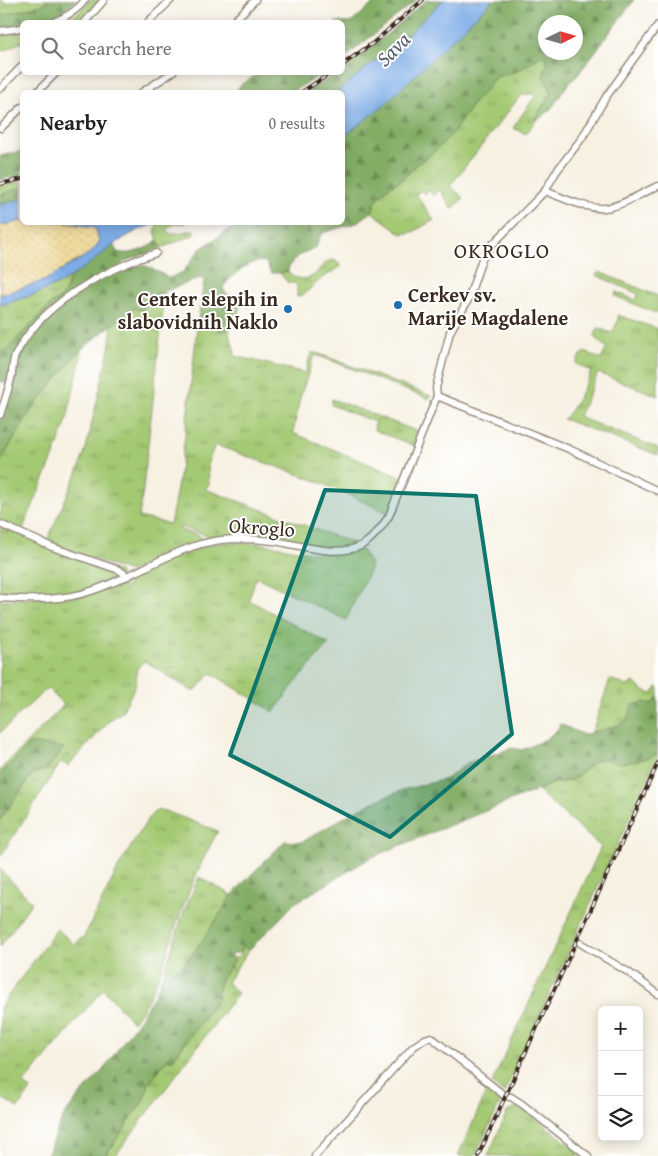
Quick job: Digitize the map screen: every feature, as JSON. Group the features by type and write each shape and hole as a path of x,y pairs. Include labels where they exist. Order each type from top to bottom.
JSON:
{"street":[{"path":"59,20 67,17 82,5 85,0"},
{"path":"87,20 104,0"},
{"path":"150,20 171,0"},
{"path":"235,20 255,0"},
{"name":"Okroglo","path":"0,598 31,600 72,596 95,590 208,542 246,538 334,551 352,549 363,545 381,529 390,516 437,396 436,388 450,332 468,300 482,259 492,245 545,191 556,172 582,138 611,90 658,25"},
{"path":"0,31 20,28"},
{"path":"0,89 20,68"},
{"path":"39,90 54,75"},
{"path":"145,90 169,75"},
{"path":"1,128 20,110"},
{"path":"545,191 588,206 605,208 617,205 658,186"},
{"path":"0,415 12,377 14,359 25,337 39,321 69,296 91,281 116,268 156,253"},
{"path":"437,396 569,449 658,491"},
{"path":"0,524 52,547 119,570 128,576"},
{"path":"580,943 628,972 658,994"},
{"path":"315,1156 413,1046 430,1037 505,1096 511,1097 588,1156"}],"highlighted area":[{"path":"325,490 476,496 512,734 390,837 230,755"}],"green space":[{"path":"0,0 7,3 22,0 50,0 41,5 0,16"},
{"path":"50,0 76,0 52,17 42,20 20,20 20,25 0,28 0,16 41,5"},
{"path":"90,0 101,0 84,20 67,20 78,13"},
{"path":"377,0 417,0 345,57 345,22 351,23"},
{"path":"426,0 442,0 413,30 339,90 310,90 334,75 345,75 345,67 390,32"},
{"path":"493,0 634,0 553,106 536,120 535,117 552,93 544,79 545,69 548,64 547,60 583,60 583,15 538,15 538,58 518,71 499,76 491,81 453,133 404,178 387,188 376,201 372,212 356,223 325,232 320,236 316,248 298,256 291,263 288,271 271,273 266,262 261,261 249,265 231,278 223,287 228,294 236,296 238,302 238,317 232,326 222,332 204,320 198,320 204,280 200,278 150,297 143,309 133,308 78,352 32,409 0,462 0,405 5,400 8,382 0,382 0,354 52,303 59,300 65,293 70,278 113,244 117,252 127,253 144,249 157,240 161,248 124,262 120,266 123,270 137,266 147,266 169,278 183,272 200,249 236,225 345,225 345,135 385,104"},
{"path":"20,32 20,43 6,50 0,50 0,35"},
{"path":"538,58 538,60 547,60 548,64 543,76 552,93 535,117 536,120 526,134 513,128 535,96 533,94 521,95 450,186 464,198 452,209 440,190 433,196 430,190 424,194 422,190 416,194 434,220 413,232 402,234 372,212 376,201 387,188 404,178 453,133 491,81 499,76 518,71"},
{"path":"257,75 321,75 294,90 237,90 240,85"},
{"path":"20,151 20,175 0,180 0,156"},
{"path":"20,181 20,188 0,195 0,186"},
{"path":"20,188 20,200 0,205 0,195"},
{"path":"157,225 172,225 167,231 171,234 194,230 192,236 161,248 155,232"},
{"path":"332,260 340,265 339,268 322,278 304,294 297,297 297,285 295,283 288,283 280,273 288,271 292,276 306,278 313,276 324,264"},
{"path":"599,272 658,296 658,314 615,296 616,292 636,300 638,294 596,275"},
{"path":"70,278 67,289 62,296 52,303 0,354 0,305 33,295"},
{"path":"165,292 139,517 170,524 183,448 198,320 204,320 222,332 229,329 235,356 305,373 311,353 317,353 431,396 429,399 322,357 314,356 300,398 293,433 403,478 388,513 317,481 215,445 208,462 209,485 205,489 356,544 326,547 261,536 231,535 208,537 181,527 180,530 196,534 205,540 130,572 46,543 86,448 109,349 112,325 133,308 146,306 150,297"},
{"path":"618,315 658,329 658,396 598,373 579,416 658,448 658,455 563,419 579,397 591,371 576,364 580,355 585,352 601,359 607,348 596,339 595,335 598,328 612,333 618,321"},
{"path":"81,349 81,357 66,423 21,533 0,521 0,462 32,409"},
{"path":"332,399 419,432 415,446 374,430 375,422 331,405"},
{"path":"0,527 119,572 121,576 71,593 0,595"},
{"path":"228,542 264,544 324,553 362,550 371,563 370,569 346,620 256,577 249,600 329,644 295,683 274,712 211,673 195,691 192,691 145,661 137,668 136,684 122,712 111,719 68,766 61,762 0,857 0,820 33,773 46,770 30,743 0,775 0,770 64,705 47,688 0,733 0,600 85,596 121,583 125,583 123,590 125,591 133,577 174,557 211,544"},
{"path":"610,679 627,686 634,682 642,690 652,694 658,686 658,696 655,702 648,704 621,724 592,732"},
{"path":"658,696 657,754 624,763 605,759 597,760 573,779 550,784 372,857 295,903 249,950 244,946 239,953 233,953 231,956 234,961 220,981 217,995 219,997 172,1061 167,1059 149,1084 143,1101 105,1156 47,1156 64,1116 103,1070 138,1021 155,994 163,975 173,972 183,965 193,954 234,893 285,841 302,842 353,812 382,798 402,790 446,779 467,763 512,748 522,750 546,739 557,730 560,724 584,735 619,725 627,718 632,705 644,702 651,704 655,702"},
{"path":"30,743 64,748 46,770 33,773 0,820 0,775"},
{"path":"657,754 657,758 504,1093 492,1083 601,847 538,791 550,784 569,781 575,778 601,758 611,761 633,761"},
{"path":"160,810 218,831 191,886 155,986 133,1022 103,989 24,1083 31,1090 18,1108 0,1097 0,1007 57,929 75,945 80,938 83,939 119,866 148,819 154,812"},
{"path":"0,869 32,902 0,947"},
{"path":"199,877 232,895 192,955 172,972 163,975 183,914"},
{"path":"244,946 249,950 227,982 238,993 115,1156 105,1156 143,1101 154,1076 219,997 217,995 220,981 234,961 233,958 238,957"},
{"path":"489,1086 503,1097 475,1156 458,1156"},
{"path":"517,1107 527,1111 584,1156 488,1156 507,1112"}],"sand":[{"path":"20,221 20,225 85,225 96,229 99,241 90,253 46,280 0,295 0,226"}],"water":[{"name":"Sava","path":"443,0 493,0 385,104 345,135 345,90 339,90 413,30"},
{"path":"20,200 20,221 0,226 0,205"},
{"path":"78,225 152,225 123,239 72,276 55,285 0,305 0,295 46,280 90,253 99,241 96,229"}],"railway":[{"path":"345,63 373,43 423,0"},
{"path":"305,90 328,75"},
{"path":"0,184 20,179"},
{"path":"478,1156 658,763"}],"place":[{"name":"Cerkev sv. Marije Magdalene","path":"398,305"},
{"name":"Center slepih in slabovidnih Naklo","path":"288,309"}],"district":[{"name":"OKROGLO","path":"502,250"}]}
